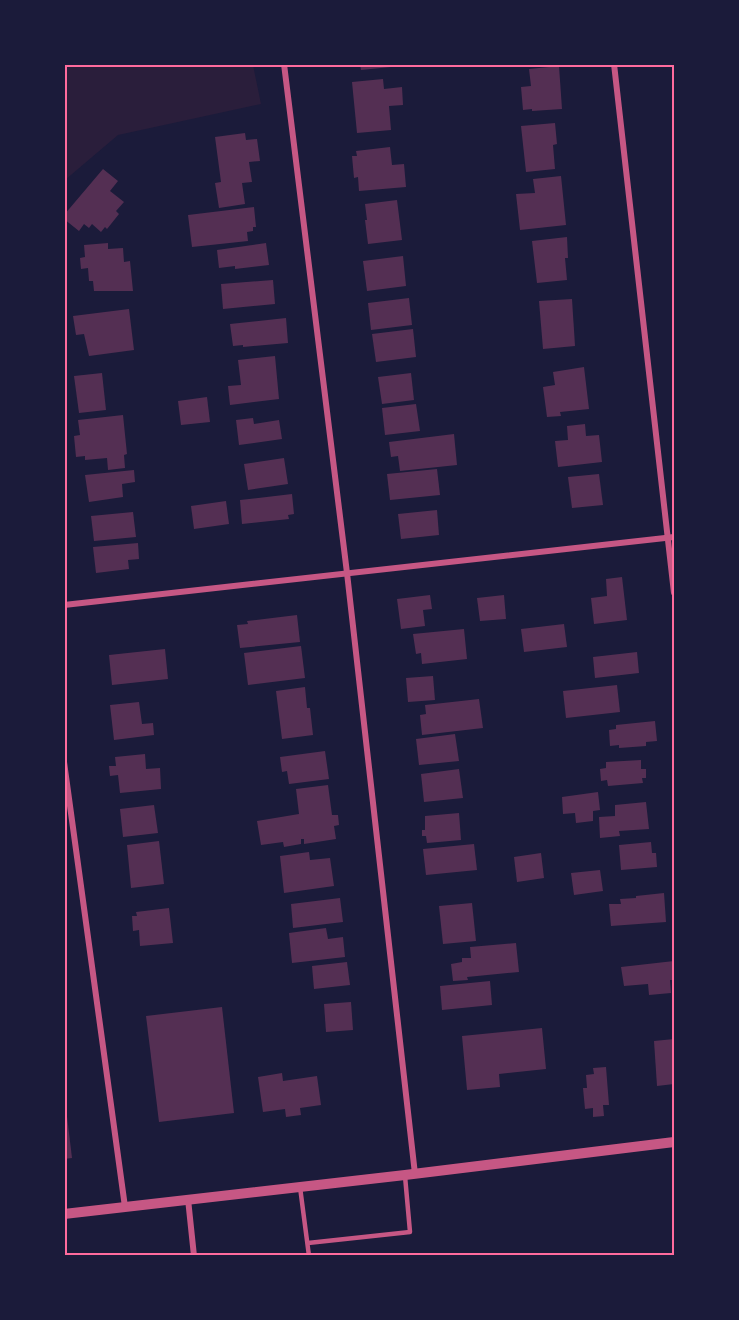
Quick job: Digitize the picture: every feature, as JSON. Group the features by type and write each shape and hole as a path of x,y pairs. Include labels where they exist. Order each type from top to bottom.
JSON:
{"street":[{"path":"284,64 347,573 410,1174"},
{"path":"614,64 672,537 675,593"},
{"path":"64,605 672,537"},
{"path":"64,762 125,1207"},
{"path":"64,1214 675,1142"},
{"path":"188,1199 194,1256"}],"lane":[{"path":"308,1243 411,1232 410,1174"},
{"path":"300,1187 309,1256"}],"shaded area":[{"path":"65,64 253,65 261,104 118,135 65,180"}],"building":[{"path":"360,64 401,64 401,66 361,70"},
{"path":"559,66 562,109 523,110 521,87 531,86 529,69"},
{"path":"383,79 384,89 402,87 403,105 389,106 391,130 357,133 352,82"},
{"path":"555,123 557,144 553,145 555,169 526,172 521,126"},
{"path":"245,133 246,140 257,139 260,161 249,162 252,182 242,183 245,204 219,208 215,183 221,182 215,137"},
{"path":"390,147 392,165 404,164 406,187 359,191 358,177 354,178 352,156 357,156 356,151"},
{"path":"103,169 118,181 110,191 124,202 116,211 119,214 107,229 105,227 101,232 92,224 89,228 84,224 79,231 64,219 64,215"},
{"path":"561,176 566,225 520,230 516,194 535,193 533,179"},
{"path":"397,200 402,240 368,244 365,204"},
{"path":"254,207 256,227 253,227 253,231 247,232 248,241 192,247 188,215"},
{"path":"567,237 568,258 565,258 567,280 537,283 532,241"},
{"path":"108,243 108,249 123,248 124,262 130,261 133,291 94,291 93,281 89,281 88,268 81,269 80,258 85,257 84,245"},
{"path":"266,243 269,265 235,269 235,266 219,268 217,250"},
{"path":"403,256 406,286 367,291 363,261"},
{"path":"273,280 275,304 223,309 221,284"},
{"path":"409,298 412,325 371,330 368,303"},
{"path":"572,299 575,346 543,349 539,301"},
{"path":"129,309 134,350 89,356 84,334 76,335 73,316"},
{"path":"286,318 288,343 233,346 230,324"},
{"path":"413,329 416,357 376,362 372,334"},
{"path":"275,356 279,399 230,405 228,386 241,385 238,360"},
{"path":"584,367 589,409 560,412 561,416 547,417 543,387 555,385 553,372"},
{"path":"102,373 106,410 79,413 74,376"},
{"path":"411,373 414,400 382,404 378,377"},
{"path":"207,397 210,422 181,425 178,401"},
{"path":"416,404 420,431 385,435 382,408"},
{"path":"123,415 127,454 124,455 125,468 108,470 107,458 85,460 85,456 76,457 74,436 80,435 78,420"},
{"path":"253,418 254,424 279,420 282,439 239,445 236,420"},
{"path":"585,424 586,436 599,435 602,462 558,467 555,441 568,440 567,426"},
{"path":"454,434 457,465 400,471 398,456 391,457 389,442"},
{"path":"284,458 288,484 248,490 244,464"},
{"path":"437,469 440,495 390,500 387,474"},
{"path":"134,470 135,482 122,484 123,497 89,502 85,475"},
{"path":"599,474 603,505 572,508 568,477"},
{"path":"292,494 294,514 288,515 289,519 242,524 240,500"},
{"path":"226,501 229,524 194,529 191,506"},
{"path":"437,510 439,535 401,539 398,514"},
{"path":"133,512 136,537 94,541 91,516"},
{"path":"138,543 139,559 128,560 129,569 96,573 93,547"},
{"path":"622,577 627,620 594,624 591,598 607,596 606,579"},
{"path":"430,595 432,609 423,610 425,626 401,629 397,599"},
{"path":"504,595 506,619 480,621 477,598"},
{"path":"297,615 300,642 240,648 237,625 248,624 247,621"},
{"path":"564,624 567,647 524,652 521,629"},
{"path":"464,629 467,659 422,664 421,653 416,654 413,634"},
{"path":"301,646 305,678 248,685 244,653"},
{"path":"165,649 168,679 112,685 109,655"},
{"path":"637,652 639,673 595,678 593,657"},
{"path":"433,676 435,700 408,702 406,678"},
{"path":"617,685 620,712 566,718 563,691"},
{"path":"305,687 313,735 282,739 276,691"},
{"path":"479,699 483,728 422,735 420,715 426,714 425,705"},
{"path":"139,702 142,724 153,723 154,735 114,740 110,705"},
{"path":"655,721 657,741 646,742 646,746 619,748 619,745 610,746 609,730 616,729 616,725"},
{"path":"455,734 459,761 419,765 416,739"},
{"path":"325,751 329,779 289,784 287,771 282,772 280,757"},
{"path":"145,754 146,769 160,768 161,789 120,793 118,775 110,776 109,766 116,766 115,757"},
{"path":"641,760 641,769 646,769 646,778 642,778 643,783 608,786 607,780 601,781 600,769 606,768 606,762"},
{"path":"459,769 463,798 424,802 421,774"},
{"path":"328,785 332,815 338,815 339,825 334,826 336,839 304,844 304,839 301,839 301,844 284,847 283,842 261,845 257,821 299,814 296,789"},
{"path":"598,792 600,810 593,811 593,821 576,823 575,813 563,814 562,797"},
{"path":"646,802 649,829 619,831 620,836 600,838 599,817 615,816 615,805"},
{"path":"154,805 158,833 123,837 120,809"},
{"path":"459,813 461,840 427,843 426,836 422,836 422,830 425,830 425,816"},
{"path":"159,841 164,884 131,888 127,845"},
{"path":"651,842 652,853 656,853 657,867 621,870 619,845"},
{"path":"474,844 477,870 426,875 423,849"},
{"path":"309,852 310,860 330,858 334,886 284,893 280,856"},
{"path":"541,853 544,878 517,882 514,857"},
{"path":"600,870 603,891 574,895 571,873"},
{"path":"664,893 666,922 611,926 609,904 621,904 620,899"},
{"path":"340,898 343,922 293,928 291,904"},
{"path":"472,903 476,941 443,944 439,906"},
{"path":"169,908 173,943 140,946 139,930 133,931 132,916 137,916 136,912"},
{"path":"326,928 328,939 343,937 345,957 292,963 289,933"},
{"path":"516,943 519,972 467,977 468,980 453,981 451,964 462,962 462,958 471,958 470,947"},
{"path":"674,961 674,980 670,980 671,993 649,995 648,984 624,986 621,967"},
{"path":"347,962 350,985 314,989 312,966"},
{"path":"490,981 492,1005 442,1010 440,986"},
{"path":"351,1002 353,1030 326,1032 324,1004"},
{"path":"222,1007 234,1113 159,1122 146,1016"},
{"path":"542,1028 546,1069 499,1074 500,1087 467,1090 462,1036"},
{"path":"674,1039 674,1084 657,1086 654,1041"},
{"path":"606,1067 609,1105 603,1105 604,1116 593,1117 593,1108 585,1109 583,1088 587,1088 586,1075 594,1074 593,1068"},
{"path":"282,1073 283,1081 317,1076 321,1105 300,1108 301,1115 286,1117 285,1109 263,1112 258,1077"},
{"path":"64,1108 66,1108 72,1158 64,1159"}]}
